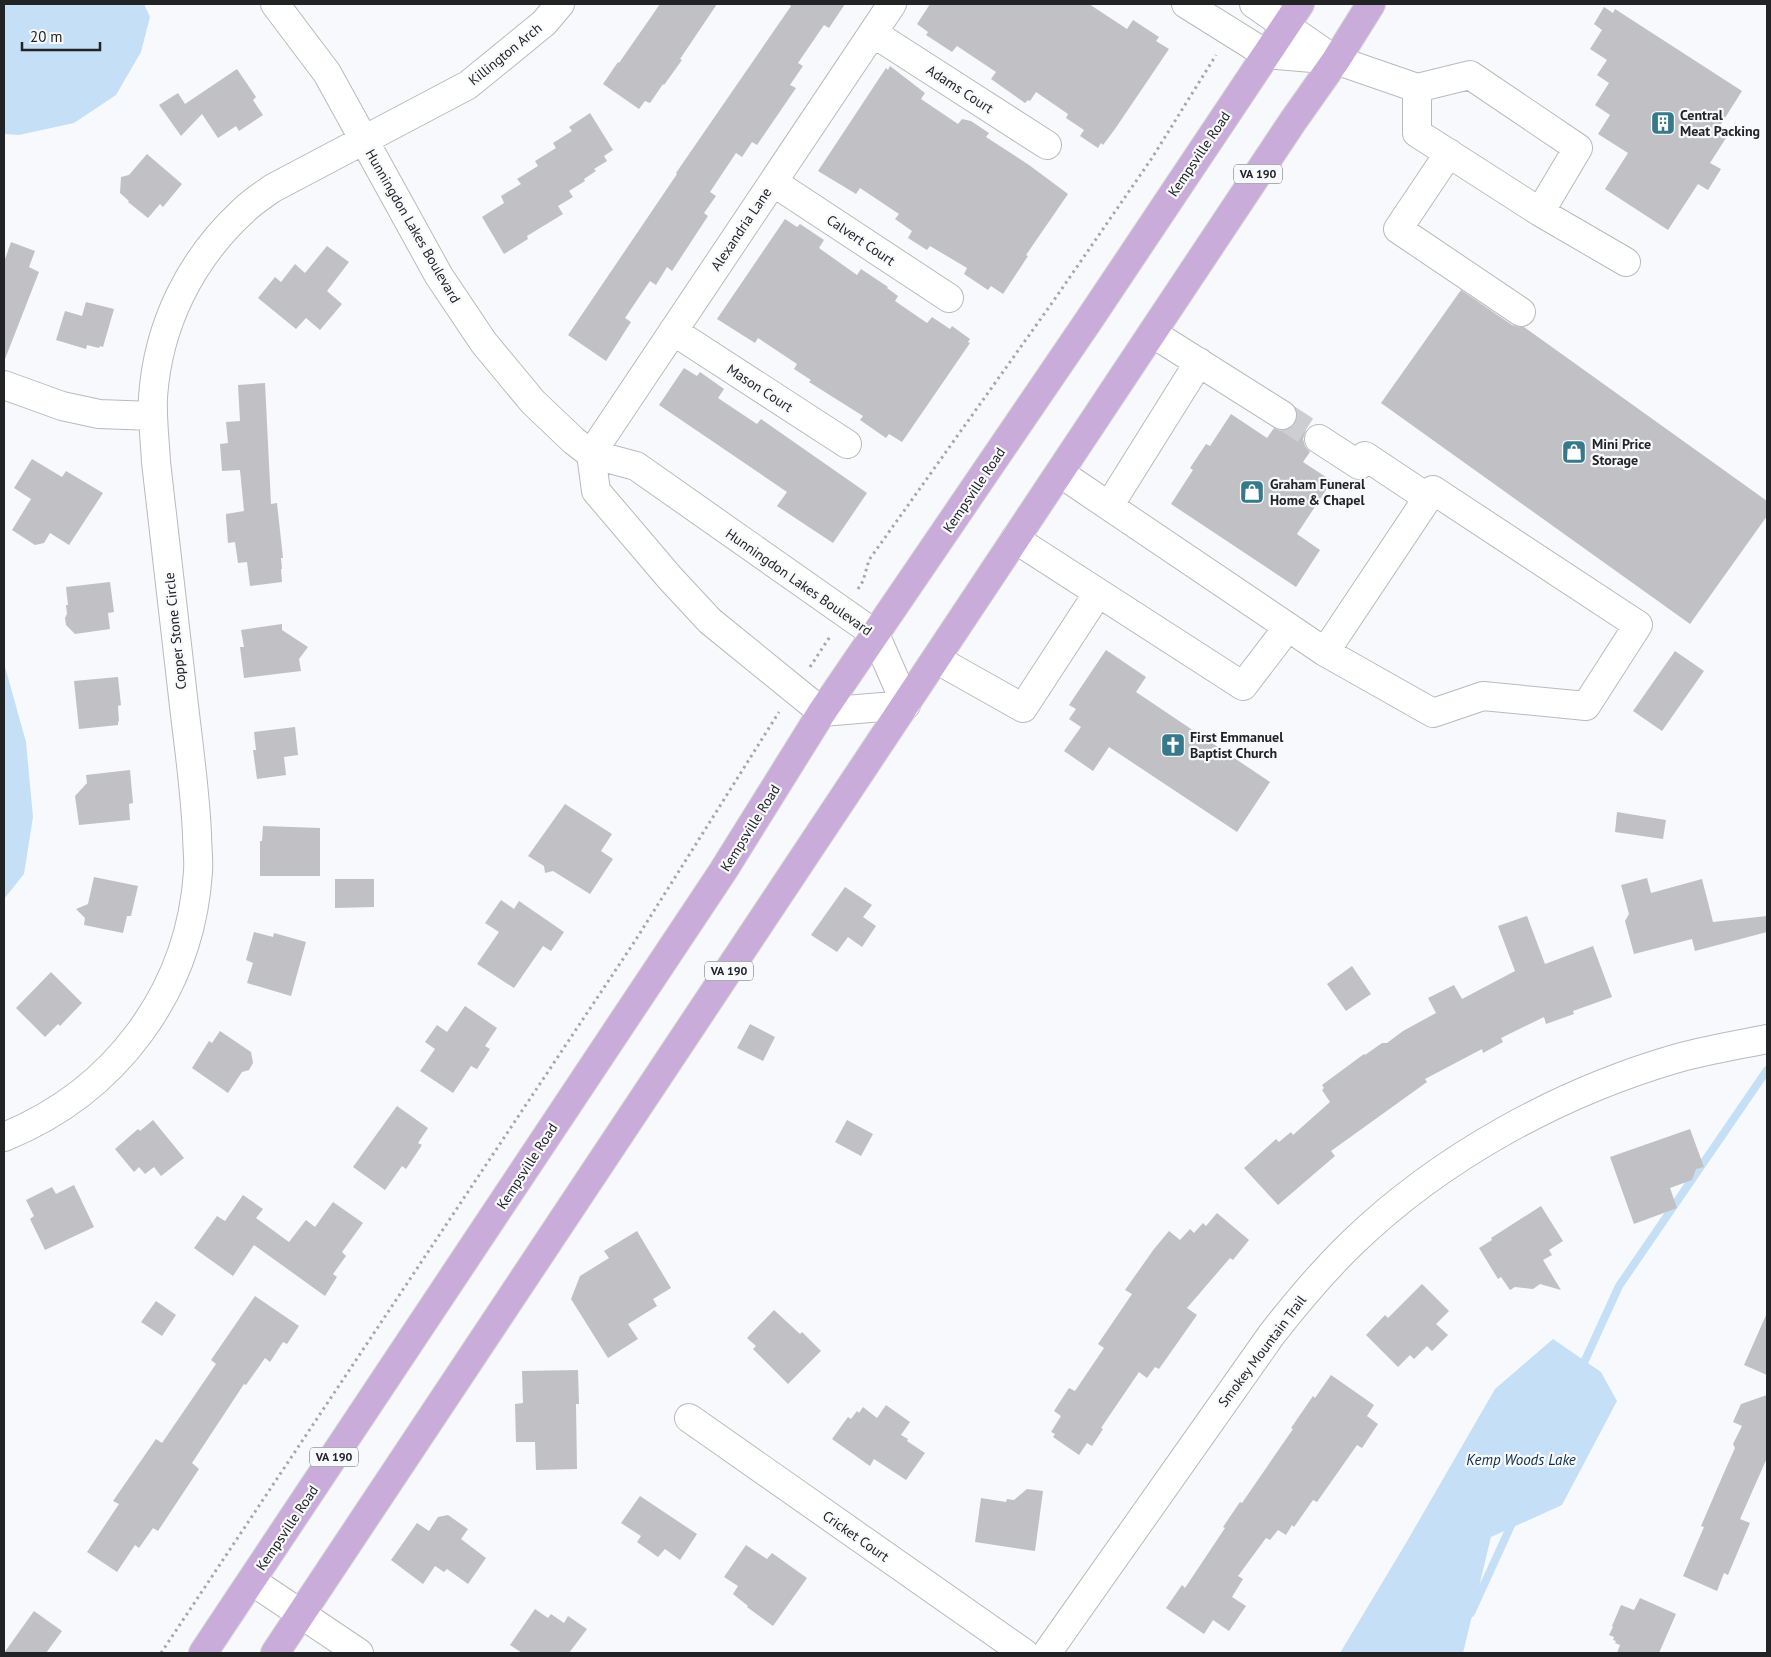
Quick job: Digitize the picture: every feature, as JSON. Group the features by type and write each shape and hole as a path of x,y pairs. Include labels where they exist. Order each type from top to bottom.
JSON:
{"main road":[{"name":"VA 190","path":"276,1653 1282,137 1336,60 1371,4"},
{"name":"Kempsville Road","path":"203,1653 723,871 822,712 1092,317 1293,14"}],"street":[{"name":"Hunningdon Lakes Boulevard","path":"275,4 327,73 439,276 484,343 533,402 574,441 591,454 636,466 875,634 906,705"},
{"name":"Killington Arch","path":"364,139 468,85 544,23 560,4"},
{"name":"Alexandria Lane","path":"591,454 892,4"},
{"path":"1186,4 1266,54 1336,60 1417,88 1470,75 1578,148 1540,212"},
{"path":"1254,4 1293,14 1336,60"},
{"name":"Adams Court","path":"873,33 1047,145"},
{"path":"1417,88 1417,133 1540,212 1626,262"},
{"name":"Copper Stone Circle","path":"4,1137 52,1114 79,1095 118,1060 150,1019 177,968 193,914 198,871 196,810 156,462 153,416 153,397 160,349 169,318 199,260 233,220 273,188 364,139"},
{"path":"1449,153 1398,229 1521,312"},
{"name":"Calvert Court","path":"773,182 949,298"},
{"name":"Mason Court","path":"673,331 847,444"},
{"path":"1152,333 1282,415"},
{"path":"1109,506 1199,362"},
{"path":"4,385 62,406 100,414 153,416"},
{"path":"1319,439 1359,465 1365,456 1428,498"},
{"path":"591,454 596,492 670,578 710,621 822,712 906,705"},
{"path":"1060,473 1325,652 1433,714 1483,696 1586,706 1638,625 1432,490 1325,652"},
{"path":"1015,539 1243,686 1288,627"},
{"path":"936,659 1023,708 1098,593"},
{"name":"Smokey Mountain Trail","path":"1047,1653 1272,1334 1305,1293 1352,1243 1401,1200 1468,1152 1527,1118 1589,1089 1678,1058 1767,1039"},
{"name":"Cricket Court","path":"689,1418 1024,1653"},
{"path":"252,1581 359,1653"}],"path":[{"path":"161,1653 636,941 844,613 863,581 869,560 1052,303 1152,158 1231,32"}],"water":[{"path":"4,4 144,4 150,17 141,52 116,95 74,123 19,135 4,134"},
{"path":"4,663 26,742 33,817 24,874 4,899"},
{"name":"Kemp Woods Lake","path":"1553,1339 1601,1372 1617,1401 1562,1505 1491,1537 1463,1653 1340,1653 1495,1389"}],"building":[{"path":"660,4 717,4 664,85 650,103 645,101 639,109 603,84"},
{"path":"788,4 845,4 829,28 824,25 798,63 803,66 790,85 796,88 757,145 752,142 742,157 736,153 710,192 716,196 704,213 708,216 672,271 667,267 656,285 650,281 625,318 631,322 606,361 568,335 791,6"},
{"path":"930,4 1089,4 1127,29 1133,20 1159,37 1156,41 1169,49 1115,129 1103,145 1101,143 1098,148 1080,136 1084,130 1066,118 1068,114 1036,92 1030,101 1028,100 1025,103 991,79 996,72 957,46 952,52 926,35 928,32 917,24"},
{"name":"Central Meat Packing","path":"1604,7 1613,13 1615,9 1742,91 1716,132 1726,138 1710,163 1721,169 1708,190 1698,184 1668,230 1605,189 1628,153 1598,134 1610,115 1595,105 1609,83 1597,75 1607,60 1590,49 1602,30 1594,24"},
{"path":"890,66 925,93 921,99 958,124 962,119 971,121 989,133 986,137 1029,165 1068,194 1026,255 1028,256 1003,294 991,286 988,290 964,274 967,268 930,246 927,250 908,238 912,231 895,219 899,214 860,188 856,194 818,171 886,68 888,70"},
{"path":"237,69 256,97 253,100 263,115 239,131 236,126 218,138 202,114 181,136 159,105 178,93 185,104"},
{"path":"590,113 613,150 604,156 607,161 594,169 596,171 584,179 585,181 569,191 573,197 558,206 563,214 527,236 528,239 504,254 482,217 504,203 501,196 521,184 517,179 538,166 535,161 556,148 553,143 572,131 569,127"},
{"path":"147,154 182,184 163,207 160,204 148,218 120,193 121,177 129,175"},
{"path":"785,219 797,227 800,224 824,240 819,248 857,275 861,269 888,287 898,296 895,301 927,323 932,317 950,329 952,326 970,339 968,342 970,343 902,442 889,434 886,438 860,420 863,416 809,382 811,380 794,369 797,364 758,338 755,343 717,319"},
{"path":"11,242 35,251 29,267 39,272 5,359 4,262"},
{"path":"327,246 349,262 327,291 342,304 320,330 306,318 296,329 258,298 275,277 281,282 295,264 305,273"},
{"name":"Mini Price Storage","path":"1461,290 1512,325 1524,327 1767,501 1767,516 1690,624 1381,403"},
{"path":"86,302 114,309 103,347 87,345 86,349 56,340 65,311 82,316"},
{"path":"684,368 697,376 700,372 724,389 718,398 757,424 761,419 867,493 833,543 777,506 787,492 659,405"},
{"path":"265,383 271,504 277,503 283,558 281,558 282,582 250,586 247,562 238,563 235,542 228,543 226,514 244,511 240,470 222,471 220,444 228,443 226,422 240,421 238,385"},
{"name":"Graham Funeral Home & Chapel","path":"1231,414 1267,438 1274,428 1281,431 1289,429 1295,423 1306,430 1303,439 1305,446 1310,452 1303,462 1332,481 1297,534 1320,550 1296,587 1171,504 1193,470 1190,468 1206,444 1210,446"},
{"path":"32,459 62,477 66,471 103,493 69,545 50,533 44,543 35,545 12,530 31,499 14,488"},
{"path":"110,582 114,612 108,613 110,629 75,634 66,625 66,605 68,605 66,587"},
{"path":"282,624 282,630 308,647 299,659 301,671 244,678 240,647 244,647 241,630"},
{"name":"First Emmanuel Baptist Church","path":"1106,650 1146,677 1136,692 1270,782 1237,832 1109,747 1093,771 1064,751 1081,727 1069,719 1076,709 1069,705"},
{"path":"1675,651 1704,671 1662,731 1633,711"},
{"path":"118,677 121,705 118,706 118,725 79,729 74,681"},
{"path":"295,727 298,755 284,757 286,775 257,779 253,750 256,750 254,732"},
{"path":"130,770 133,803 129,804 130,820 79,825 75,796 87,783 86,775"},
{"path":"565,804 612,834 601,851 613,859 590,894 553,871 545,873 544,866 528,856"},
{"path":"1617,812 1666,820 1663,839 1615,832"},
{"path":"263,826 320,828 320,876 260,876 260,841 262,841"},
{"path":"94,877 138,886 131,916 127,916 123,933 84,925 85,918 76,909 88,904"},
{"path":"1647,878 1651,893 1702,879 1713,922 1767,916 1767,932 1695,951 1692,939 1634,954 1625,921 1629,914 1621,885"},
{"path":"335,879 374,879 374,907 335,908"},
{"path":"845,887 872,905 863,917 876,926 862,947 848,937 837,952 811,935"},
{"path":"501,900 514,909 519,901 564,932 551,951 543,946 514,988 477,964 499,932 485,923"},
{"path":"1527,916 1545,964 1593,946 1612,997 1573,1011 1574,1014 1546,1024 1544,1017 1501,1038 1503,1042 1483,1053 1482,1049 1425,1079 1427,1082 1331,1151 1335,1156 1278,1205 1244,1168 1276,1139 1279,1142 1291,1132 1293,1135 1330,1102 1322,1090 1324,1088 1322,1085 1364,1054 1382,1043 1387,1043 1403,1031 1436,1013 1428,998 1454,985 1462,999 1515,971 1498,926"},
{"path":"254,932 273,937 274,933 306,942 291,996 247,983 253,963 246,960"},
{"path":"1352,966 1371,994 1346,1011 1327,984"},
{"path":"51,972 82,1003 60,1026 58,1024 45,1037 16,1008"},
{"path":"465,1006 497,1028 485,1046 490,1049 477,1069 471,1066 453,1093 420,1071 435,1049 425,1042 437,1025 447,1032"},
{"path":"750,1024 775,1037 763,1061 737,1048"},
{"path":"220,1031 251,1052 253,1063 249,1070 242,1072 228,1093 192,1068 209,1041 212,1043"},
{"path":"397,1106 428,1128 418,1143 422,1145 406,1169 402,1166 385,1190 353,1167"},
{"path":"153,1120 184,1158 161,1176 154,1167 145,1174 139,1167 134,1172 115,1149 138,1129 140,1131"},
{"path":"847,1120 873,1134 861,1156 835,1142"},
{"path":"1690,1129 1704,1167 1696,1169 1692,1180 1670,1188 1677,1208 1634,1224 1610,1157"},
{"path":"74,1185 94,1227 45,1250 30,1219 34,1216 26,1200 52,1187 56,1194"},
{"path":"243,1195 263,1209 256,1218 289,1242 306,1220 315,1227 333,1202 363,1223 342,1252 346,1256 333,1274 337,1277 325,1296 254,1245 233,1276 194,1248 217,1216 225,1221"},
{"path":"1541,1206 1563,1241 1549,1250 1552,1255 1543,1260 1561,1290 1540,1284 1533,1289 1515,1287 1510,1290 1501,1277 1498,1279 1479,1248 1492,1240 1491,1238"},
{"path":"1217,1213 1249,1240 1233,1260 1230,1258 1187,1308 1197,1315 1159,1369 1155,1367 1147,1378 1139,1372 1101,1428 1103,1429 1092,1446 1087,1443 1079,1455 1053,1437 1055,1434 1051,1432 1061,1416 1054,1411 1069,1388 1075,1391 1104,1348 1098,1344 1132,1294 1125,1290 1154,1249 1169,1231 1180,1240 1190,1229 1194,1233 1203,1223 1206,1226"},
{"path":"637,1231 671,1288 653,1299 657,1306 628,1324 638,1339 608,1358 571,1299 580,1276 609,1258 604,1251"},
{"path":"1422,1284 1449,1311 1436,1324 1448,1335 1432,1351 1427,1346 1414,1359 1410,1355 1398,1367 1366,1335 1385,1315 1388,1318"},
{"path":"255,1296 299,1326 287,1344 283,1342 270,1362 265,1358 246,1385 244,1384 192,1463 199,1469 158,1531 153,1528 139,1548 135,1545 117,1572 87,1552 119,1504 113,1501 156,1439 162,1443 216,1364 211,1360"},
{"path":"156,1301 176,1315 162,1336 141,1322"},
{"path":"774,1310 800,1334 802,1332 821,1351 788,1384 753,1349 756,1346 747,1338"},
{"path":"1767,1313 1767,1375 1744,1365"},
{"path":"578,1370 579,1404 576,1404 577,1469 536,1470 535,1442 516,1442 515,1404 523,1403 522,1371"},
{"path":"1331,1375 1374,1405 1367,1416 1378,1424 1362,1448 1357,1445 1317,1502 1313,1500 1294,1527 1292,1525 1286,1535 1278,1530 1270,1540 1266,1538 1238,1576 1243,1579 1232,1597 1246,1606 1229,1631 1213,1620 1204,1634 1166,1608 1182,1585 1185,1588 1240,1502 1242,1503 1293,1429 1291,1428 1313,1396 1315,1398"},
{"path":"1767,1395 1767,1458 1740,1519 1750,1523 1728,1575 1724,1573 1717,1591 1683,1576 1704,1527 1701,1526 1735,1448 1733,1444 1742,1426 1733,1422 1741,1404"},
{"path":"886,1405 910,1422 901,1435 925,1453 906,1480 874,1459 870,1466 832,1439 848,1417 851,1419 863,1407 877,1418"},
{"path":"1027,1489 1043,1491 1035,1551 975,1542 981,1498 1006,1502 1007,1499 1014,1500"},
{"path":"640,1496 697,1534 680,1560 665,1549 658,1557 637,1542 641,1536 621,1523"},
{"path":"448,1515 468,1529 461,1539 486,1558 468,1584 447,1569 444,1572 435,1566 423,1584 391,1560 417,1523 429,1531 438,1517"},
{"path":"746,1545 767,1559 772,1553 807,1578 773,1626 733,1594 738,1586 724,1577"},
{"path":"1640,1598 1676,1614 1659,1653 1617,1653 1620,1645 1615,1643 1614,1637 1609,1635 1612,1626 1621,1605 1634,1610"},
{"path":"535,1609 548,1618 551,1614 564,1623 568,1616 587,1629 569,1653 522,1653 510,1645"},
{"path":"34,1611 62,1631 46,1653 4,1653"}],"waterway":[{"path":"1581,1369 1619,1286 1767,1070"},
{"path":"1471,1613 1513,1521"}],"tunnel":[{"path":"1282,415 1319,439"}],"place":[{"name":"Central Meat Packing","path":"1663,123"},
{"name":"Mini Price Storage","path":"1574,452"},
{"name":"Graham Funeral Home & Chapel","path":"1252,492"},
{"name":"First Emmanuel Baptist Church","path":"1173,745"}]}
